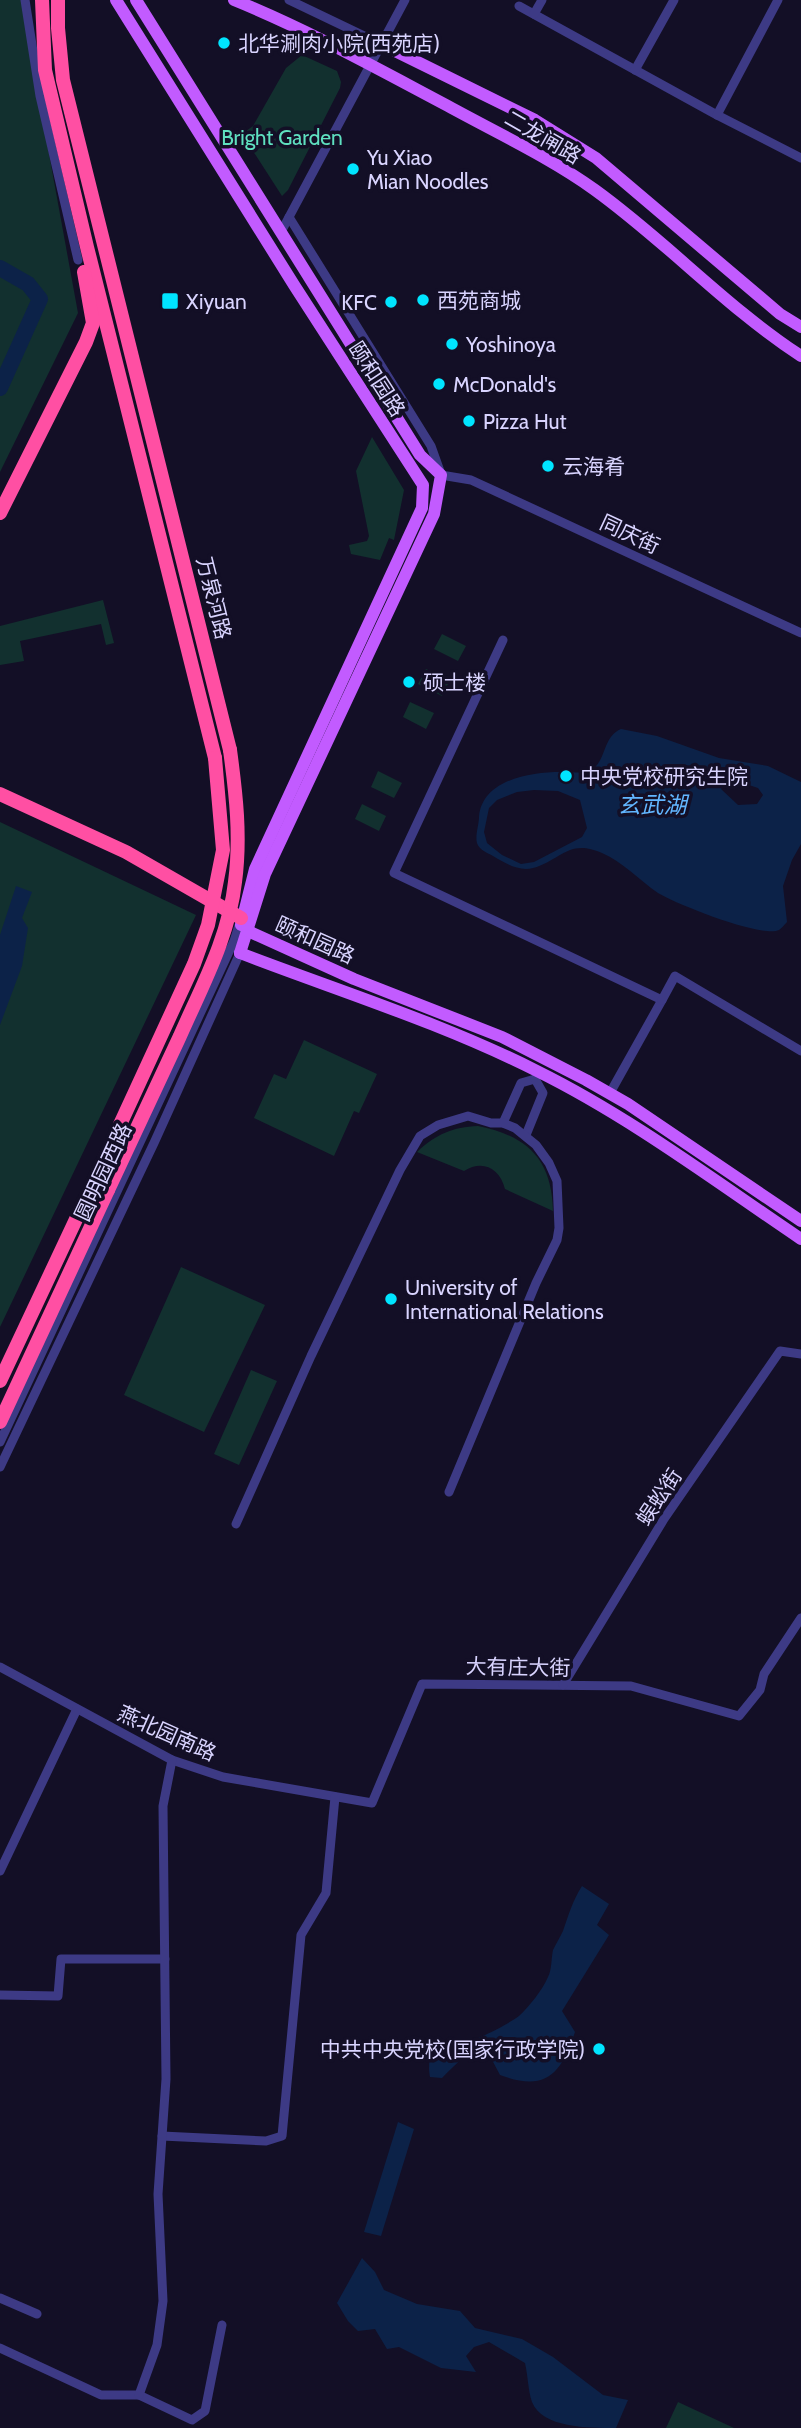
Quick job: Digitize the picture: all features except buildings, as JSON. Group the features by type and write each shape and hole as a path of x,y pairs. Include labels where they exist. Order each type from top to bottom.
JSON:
{"highway":[{"name":"万泉河路","path":"42,0 45,70 215,758"},
{"name":"万泉河路","path":"0,1422 209,972 225,930 235,885 239,821 230,750 63,80 58,0"},
{"path":"0,513 93,323 83,263 87,247"},
{"name":"圆明园西路","path":"0,1381 194,964 208,925 222,850 215,758"},
{"path":"0,794 126,852 244,924"}],"main road":[{"name":"颐和园路","path":"116,0 423,485"},
{"name":"颐和园路","path":"136,0 419,455 441,475 434,514 244,924 354,979 502,1037 610,1093 801,1221"},
{"name":"二龙闸路","path":"234,0 370,66 554,164 622,210 750,321 801,356"},
{"name":"二龙闸路","path":"381,44 535,120 596,158 780,314 801,327"},
{"path":"240,953 255,869 422,508 423,485"},
{"name":"颐和园路","path":"240,953 436,1027 537,1075 620,1118 801,1240"}],"street":[{"path":"25,0 40,96 78,260"},
{"name":"二龙闸路","path":"289,0 381,44"},
{"path":"281,232 405,0"},
{"path":"534,15 542,0"},
{"path":"635,70 674,0"},
{"path":"717,116 778,0"},
{"path":"519,6 717,116 800,155"},
{"name":"颐和园路","path":"289,217 430,446 441,475"},
{"path":"423,485 441,475"},
{"name":"同庆街","path":"441,475 471,480 801,633"},
{"path":"503,640 394,873 662,1000"},
{"name":"圆明园西路","path":"0,1442 244,924"},
{"name":"圆明园西路","path":"0,1467 155,1143 240,953"},
{"path":"610,1093 675,976 801,1051"},
{"path":"503,1123 521,1083 537,1075 543,1093 526,1135"},
{"path":"236,1524 311,1356 400,1170 420,1136 438,1125 468,1116 491,1123 503,1123 526,1135 549,1163 557,1181 559,1197 557,1240 536,1283 449,1492"},
{"name":"蜈蚣街","path":"563,1685 664,1519 780,1351 801,1354"},
{"name":"大有庄大街","path":"372,1803 422,1684 631,1686 739,1716 760,1690 764,1674 801,1618"},
{"name":"燕北园南路","path":"0,1667 172,1760 223,1777 372,1803"},
{"path":"0,1871 77,1709"},
{"path":"139,2395 158,2345 163,2301 158,2194 166,2079 163,1806 172,1760"},
{"path":"162,2136 266,2141 282,2136 301,1935 326,1893 335,1797"},
{"path":"0,1995 58,1996 61,1959 165,1959"},
{"path":"0,2298 37,2314"},
{"path":"0,2348 101,2395 139,2395 192,2420 205,2411 222,2325"}],"green space":[{"path":"0,0 21,0 78,313 0,472"},
{"name":"Bright Garden","path":"302,55 337,71 341,82 288,190 282,196 242,134 253,126 286,68"},
{"path":"372,437 404,490 394,540 389,538 380,560 351,554 349,545 367,541 369,536 356,471"},
{"path":"103,600 114,643 106,645 101,624 20,641 24,661 0,665 0,626"},
{"path":"442,634 466,646 458,661 434,649"},
{"path":"426,669 450,680 442,696 418,684"},
{"path":"410,702 434,713 426,729 403,717"},
{"path":"378,771 402,783 394,798 371,787"},
{"path":"362,804 386,816 379,831 355,819"},
{"path":"0,822 196,915 0,1327"},
{"path":"304,1040 377,1074 359,1113 354,1111 334,1156 254,1118 274,1074 286,1079"},
{"path":"478,1126 511,1136 534,1153 548,1178 553,1211 505,1189 499,1176 489,1168 477,1166 464,1171 417,1152 445,1133"},
{"path":"181,1267 265,1305 204,1432 124,1395"},
{"path":"251,1370 277,1381 239,1465 214,1454"},
{"path":"678,2402 734,2428 666,2428"}],"water":[{"name":"玄武湖","path":"621,729 657,736 719,758 768,766 801,782 801,844 783,886 787,922 779,930 769,931 738,925 682,905 658,893 610,857 591,849 573,849 528,869 507,864 480,848 477,843 479,817 482,804 489,794 522,776 588,771 600,761 607,743","holes":["736,776 758,788 763,795 757,804 738,805 721,789 728,779","558,791 580,800 587,828 582,837 534,862 521,864 502,855 487,843 484,832 489,808 497,800 517,792"]},
{"path":"16,886 32,892 22,918 28,928 22,966 0,1025 0,935"},
{"path":"582,1886 609,1904 597,1925 609,1935 562,2011 575,2032 557,2069 549,2076 529,2082 500,2075 491,2058 492,2039 471,2051 442,2078 430,2077 429,2066 434,2052 495,2030 519,2016 531,2003 548,1977 553,1950"},
{"path":"398,2122 414,2129 381,2236 364,2232"},
{"path":"362,2258 375,2272 384,2290 417,2304 460,2311 475,2328 522,2339 553,2357 603,2395 628,2400 616,2428 567,2425 545,2417 537,2411 532,2402 525,2363 489,2342 474,2347 466,2356 476,2372 441,2368 399,2347 387,2349 375,2329 358,2331 337,2303"}],"waterway":[{"path":"0,268 28,284 40,299 0,388"}],"place":[{"name":"北华涮肉小院(西苑店)","path":"224,43"},
{"name":"Yu Xiao Mian Noodles","path":"353,169"},
{"name":"西苑商城","path":"423,300"},
{"name":"Xiyuan","path":"170,301"},
{"name":"KFC","path":"391,302"},
{"name":"Yoshinoya","path":"452,344"},
{"name":"McDonald's","path":"439,384"},
{"name":"Pizza Hut","path":"469,421"},
{"name":"云海肴","path":"548,466"},
{"name":"硕士楼","path":"409,682"},
{"name":"中央党校研究生院","path":"566,776"},
{"name":"University of International Relations","path":"391,1299"},
{"name":"中共中央党校(国家行政学院)","path":"599,2049"}]}
